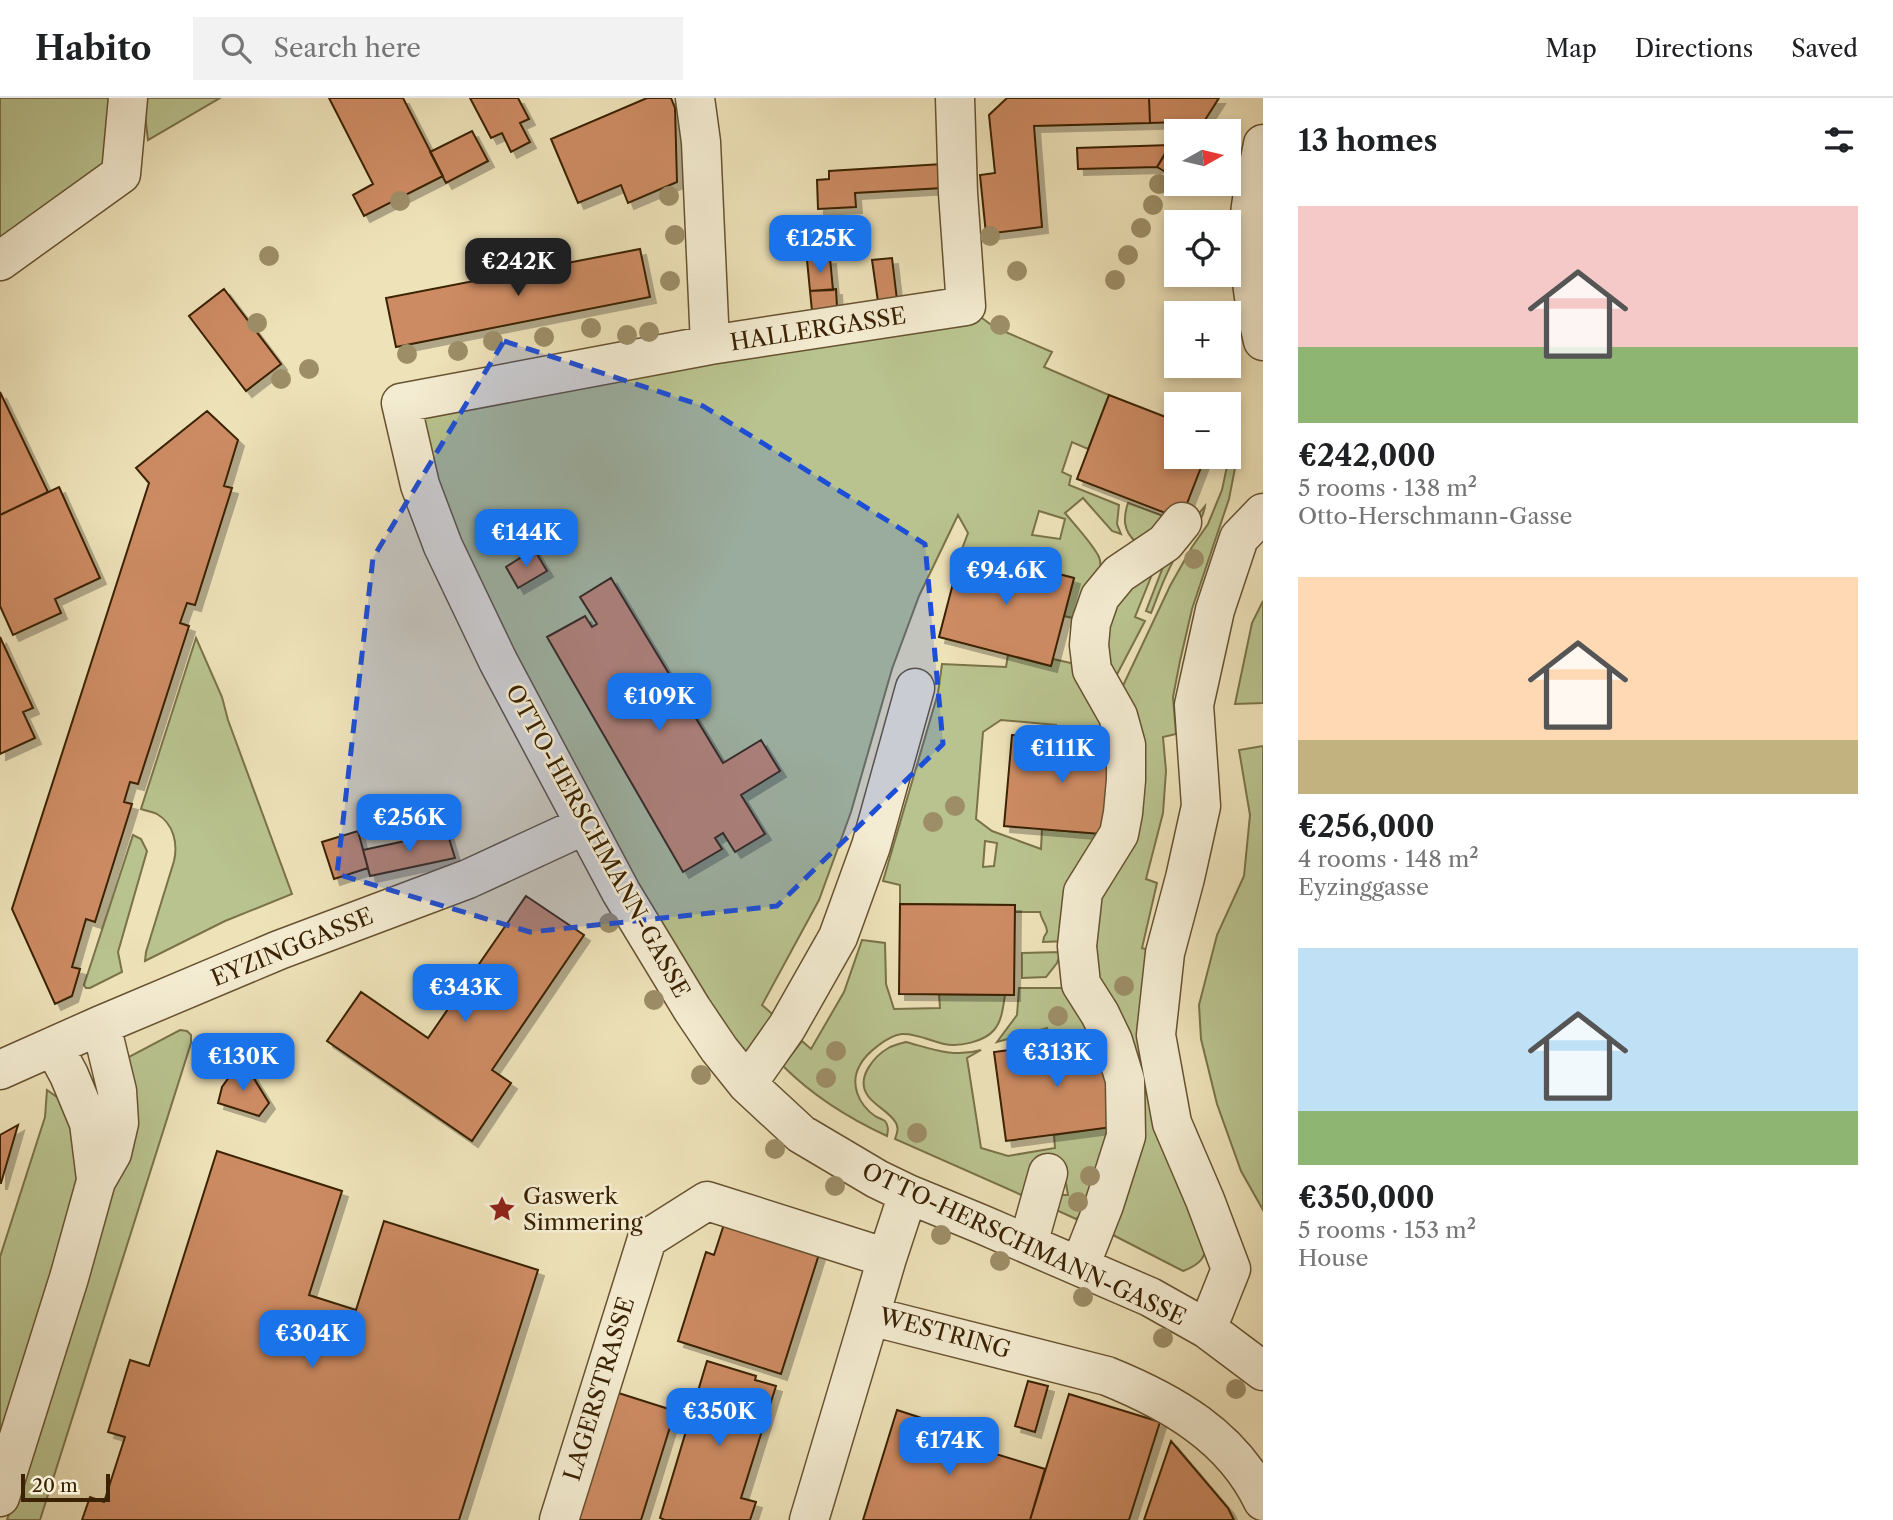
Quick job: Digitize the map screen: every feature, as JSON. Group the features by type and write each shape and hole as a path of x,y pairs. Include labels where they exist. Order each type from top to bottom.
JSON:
{"street":[{"path":"0,261 121,173 128,98"},
{"name":"HALLERGASSE","path":"695,98 701,142 710,345 966,306 955,98"},
{"path":"1263,144 1250,215 1254,304 1263,341"},
{"name":"OTTO-HERSCHMANN-GASSE","path":"710,345 401,403 420,485 443,546 498,661 621,892 719,1049 747,1084 802,1134 877,1179 908,1194 1150,1297 1207,1329 1263,1371"},
{"path":"1207,1329 1231,1269 1205,1199 1172,1123 1156,1035 1165,953 1201,806 1194,705 1215,610 1239,538 1263,513"},
{"path":"1080,1266 1104,1205 1126,1136 1125,1080 1113,1041 1082,984 1077,946 1083,892 1119,834 1126,780 1126,745 1118,716 1092,670 1089,645 1091,623 1100,597 1119,574 1166,544 1182,522"},
{"path":"747,1084 787,1027 838,937 871,846 915,688"},
{"name":"EYZINGGASSE","path":"0,1070 279,950 468,879 585,825"},
{"path":"0,1497 69,1278 96,1181 112,1153 119,1123 117,1091 101,1025"},
{"path":"54,1046 89,1123 96,1181"},
{"path":"1028,1244 1048,1173"},
{"name":"WESTRING","path":"908,1194 870,1316 1082,1369 1140,1390 1180,1411 1224,1444 1263,1501"},
{"name":"LAGERSTRASSE","path":"559,1520 647,1238 707,1201 887,1258"},
{"path":"809,1520 870,1316"}],"highlighted area":[{"path":"504,341 703,406 925,544 943,744 777,906 530,932 337,874 373,558"}],"green space":[{"path":"0,98 128,98 121,174 0,261"},
{"path":"143,98 220,98 148,140"},
{"path":"966,306 994,327 1052,352 1044,367 1109,395 1088,449 1072,442 1062,472 1071,476 1069,485 1119,505 1117,524 1121,534 1112,531 1083,498 1065,513 1099,557 1098,580 1081,620 1064,616 1074,578 962,549 968,533 958,515 919,596 892,669 851,812 819,900 762,1005 787,1027 747,1084 585,825 401,403","holes":["1039,511 1065,519 1060,539 1032,535"]},
{"path":"1226,469 1235,469 1229,499 1192,609 1180,661 1173,697 1176,734 1163,737 1166,771 1163,813 1146,879 1157,883 1142,948 1151,951 1210,1239 1201,1260 1183,1271 1113,1235 1100,983 1093,954 1120,692 1170,586 1208,524 1222,490"},
{"path":"1128,503 1166,517 1149,537 1136,542 1125,524"},
{"path":"1205,506 1198,524 1170,567 1151,613 1146,611 1170,549"},
{"path":"1157,562 1135,617 1145,621 1113,682 1106,667 1105,623 1113,605"},
{"path":"1263,601 1263,703 1235,704 1252,623"},
{"path":"196,638 222,697 292,894 225,921 145,961 174,861 175,848 171,829 163,818 141,809"},
{"path":"1008,655 1051,666 1053,659 1084,666 1111,743 1057,739 1056,725 1001,720 983,732 976,819 992,831 1041,849 1042,829 1103,834 1067,941 1043,942 1047,929 1040,912 1015,912 1015,905 900,904 900,885 883,881 938,693 942,664 1006,667","holes":["985,841 997,843 994,866 983,867"]},
{"path":"1263,746 1263,1210 1241,1171 1217,1104 1201,1039 1199,1005 1217,935 1244,876 1250,815 1239,750"},
{"path":"133,835 141,839 147,851 118,952 122,972 86,988 84,985"},
{"path":"862,940 885,943 886,984 894,1009 940,1008 939,994 1005,995 999,1022 984,1038 971,1043 950,1045 902,1034 885,1041 863,1060 855,1079 857,1093 869,1111 885,1121 888,1127 887,1136 832,1106 783,1066 802,1041 811,1049 844,992"},
{"path":"1061,952 1057,963 1046,977 1022,978 1022,953"},
{"path":"1019,988 1075,988 1100,1038 1051,1044 1047,1028 997,1042 1017,1015"},
{"path":"180,1030 191,1035 191,1043 40,1520 7,1520 127,1131 123,1060"},
{"path":"906,1042 952,1053 981,1050 967,1058 981,1148 1008,1156 1055,1148 1054,1135 1117,1126 1092,1205 1076,1219 1054,1209 1060,1195 1068,1195 1062,1160 1031,1164 1026,1197 895,1139 898,1129 896,1123 868,1096 864,1082 868,1068 878,1056 890,1047"},
{"path":"47,1090 61,1100 78,1123 79,1182 0,1437 0,1257 45,1117"}],"building":[{"path":"329,98 403,98 443,176 364,216 353,195 373,184"},
{"path":"470,98 518,98 529,119 520,123 530,142 511,152 502,133 491,138"},
{"path":"647,98 671,98 675,108 677,182 628,203 621,185 578,203 551,139"},
{"path":"1007,98 1149,98 1150,123 1034,126 1042,227 986,234 980,175 995,173 989,115"},
{"path":"1149,98 1219,98 1206,119 1164,119 1164,123 1150,123"},
{"path":"472,131 488,161 446,183 430,152"},
{"path":"1164,145 1164,155 1157,167 1078,169 1077,148"},
{"path":"1164,156 1164,171 1157,167"},
{"path":"942,164 943,188 855,193 856,207 818,209 817,180 829,179 829,171"},
{"path":"640,249 650,297 396,347 386,298"},
{"path":"830,258 833,290 810,291 807,260"},
{"path":"892,258 897,300 878,302 872,260"},
{"path":"224,289 281,364 246,391 189,316"},
{"path":"836,289 837,307 812,311 810,291"},
{"path":"0,392 48,492 0,515"},
{"path":"1109,395 1164,416 1164,469 1200,469 1181,519 1077,479"},
{"path":"207,411 238,440 224,486 232,488 195,605 187,603 180,623 189,626 138,784 130,782 124,802 132,804 95,922 86,919 72,967 80,969 72,996 55,1004 12,909 149,483 136,468"},
{"path":"59,487 100,578 55,599 61,613 13,635 0,606 0,515"},
{"path":"534,549 547,571 518,588 506,567"},
{"path":"962,549 1074,578 1051,666 939,637"},
{"path":"611,578 723,763 761,740 780,771 741,795 765,834 735,852 723,833 715,838 722,849 683,872 547,637 585,616 592,627 597,624 580,597"},
{"path":"0,637 33,708 23,712 35,738 0,754"},
{"path":"1012,735 1121,744 1113,835 1004,826"},
{"path":"358,831 368,868 334,879 322,842"},
{"path":"447,832 455,858 370,876 363,850"},
{"path":"526,896 584,935 492,1070 511,1083 472,1141 327,1041 361,992 428,1038"},
{"path":"900,904 1015,905 1014,995 899,994"},
{"path":"1109,1037 1120,1126 1006,1141 994,1052"},
{"path":"245,1064 269,1103 259,1116 218,1103 222,1087 232,1073"},
{"path":"18,1125 1,1183 0,1183 0,1135"},
{"path":"217,1151 342,1191 309,1295 356,1310 384,1221 538,1270 459,1520 82,1520 90,1497 104,1502 125,1437 108,1432 130,1360 149,1366"},
{"path":"726,1218 821,1248 781,1374 678,1341 706,1252 714,1255"},
{"path":"707,1361 756,1376 755,1380 776,1386 741,1498 756,1502 750,1520 660,1518"},
{"path":"1028,1381 1048,1386 1035,1432 1015,1426"},
{"path":"609,1390 675,1411 641,1520 569,1520"},
{"path":"1069,1394 1160,1422 1129,1520 1030,1520"},
{"path":"897,1410 989,1440 986,1451 1045,1469 1030,1520 863,1520"},
{"path":"1171,1441 1228,1508 1234,1520 1144,1520"}],"place":[{"name":"Gaswerk Simmering","path":"502,1209"}]}
